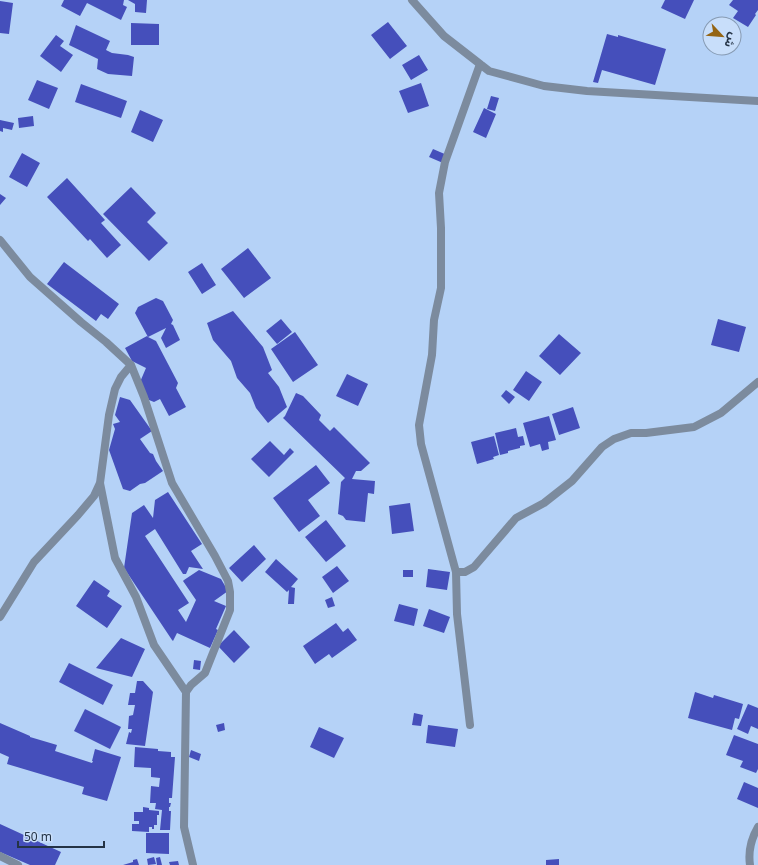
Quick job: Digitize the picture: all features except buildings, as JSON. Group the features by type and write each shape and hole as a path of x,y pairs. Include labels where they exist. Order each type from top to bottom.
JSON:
{"street":[{"path":"412,0 444,36 489,71 544,86 587,91 758,100"},
{"path":"470,725 457,614 456,572 421,444 419,424 432,354 434,320 441,288 441,228 439,193 445,162 480,64"},
{"path":"0,240 30,277 131,365 144,397 172,483 228,581 230,592 230,610 205,673 191,685 186,692"},
{"path":"0,616 34,562 94,496 100,483 109,415 115,389 121,377 131,365"},
{"path":"456,572 465,572 474,567 516,518 544,503 572,481 602,447 614,439 631,434 646,434 694,427 721,413 758,382"},
{"path":"100,483 115,558 136,598 154,644 186,692 184,827 194,865"},
{"path":"750,865 750,848 752,839 758,827"},
{"path":"0,856 18,865"}]}
